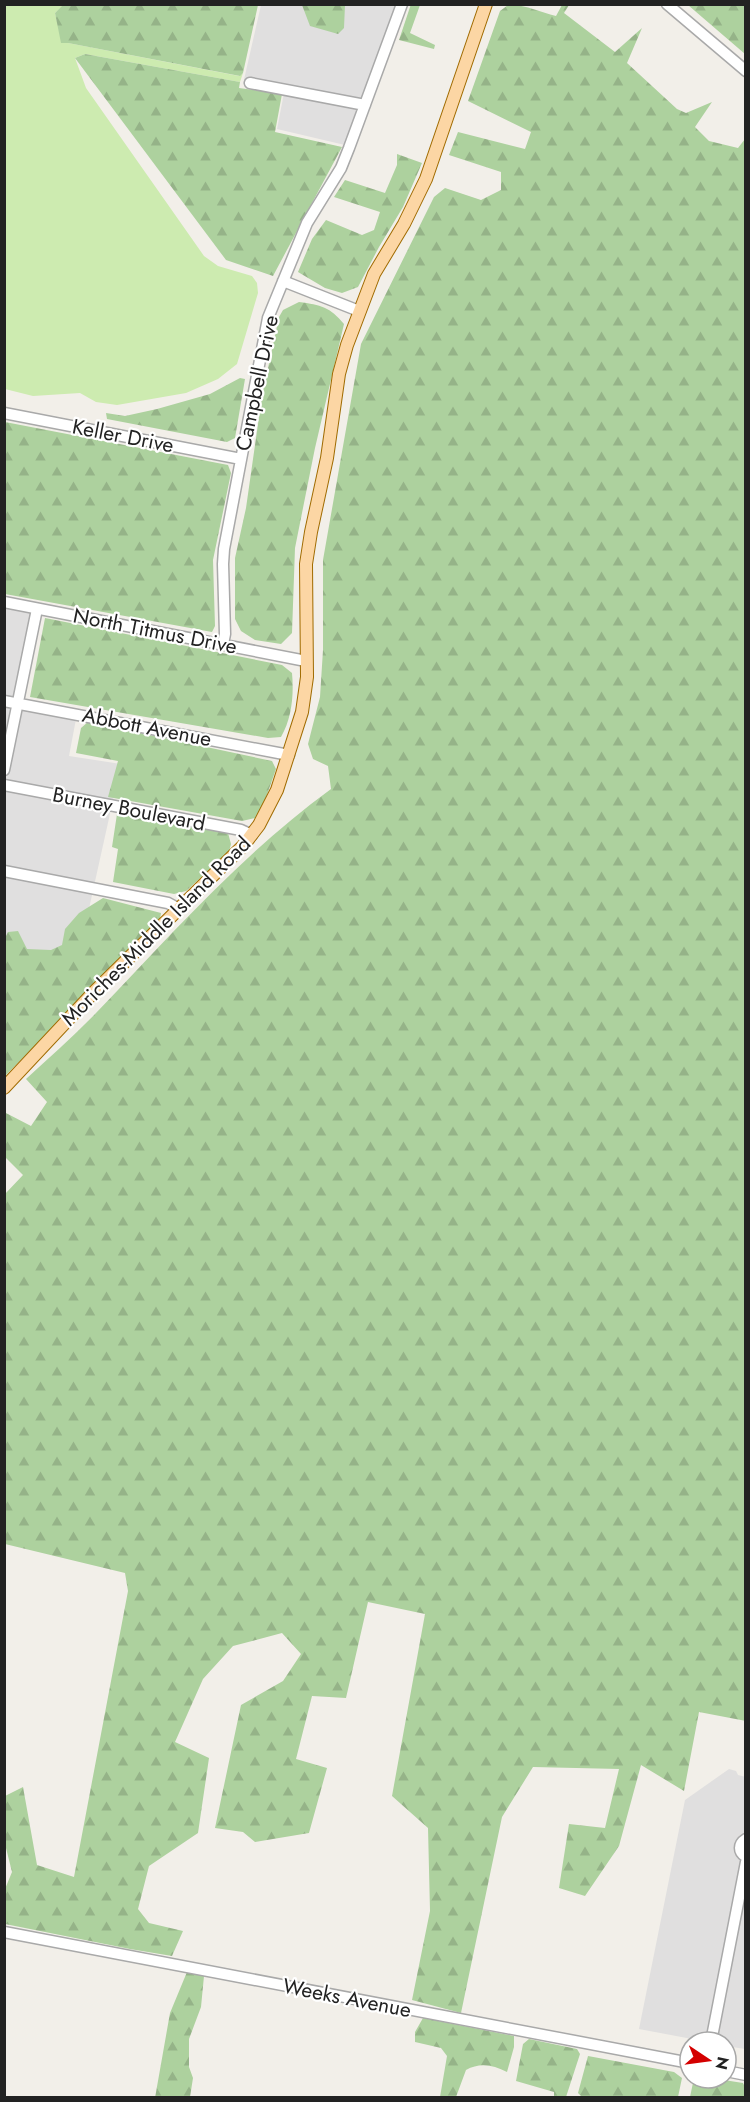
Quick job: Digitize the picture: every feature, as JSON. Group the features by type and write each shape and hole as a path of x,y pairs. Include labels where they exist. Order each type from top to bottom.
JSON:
{"main road":[{"name":"Moriches-Middle Island Road","path":"4,1088 87,1000 252,836 277,790 290,755 306,692 306,564 327,458 339,374 359,311 374,274 404,224 421,189 486,4"}],"street":[{"name":"Campbell Drive","path":"223,644 225,634 223,564 268,318 307,223 341,168 402,4"},
{"path":"667,4 746,71"},
{"path":"250,83 365,105"},
{"path":"283,281 359,311"},
{"name":"Keller Drive","path":"4,413 241,459"},
{"name":"North Titmus Drive","path":"4,602 306,661"},
{"path":"4,770 37,609"},
{"name":"Abbott Avenue","path":"4,700 290,755"},
{"name":"Burney Boulevard","path":"4,785 241,830 252,836"},
{"path":"4,871 168,903 179,909"},
{"path":"746,1839 741,1842 739,1848 741,1854 746,1857"},
{"path":"713,2030 746,1862"},
{"name":"Weeks Avenue","path":"4,1932 678,2061"}],"shaded area":[{"path":"261,5 396,5 345,145 277,129 284,93 243,84"},
{"path":"4,608 36,614 18,703 76,719 69,756 121,764 71,990 5,977"},
{"path":"729,1769 746,1777 745,2049 738,2048 738,2030 678,2030 678,2036 639,2029 685,1800"}],"green space":[{"path":"64,4 258,5 243,73 240,76 61,43 55,13"},
{"path":"411,4 420,5 410,33 435,45 434,49 399,40"},
{"path":"5,5 64,5 55,13 62,43 239,76 243,73 240,82 85,54 75,58 86,88 204,256 218,266 252,276 257,283 258,293 237,364 218,379 186,393 117,405 96,402 80,393 33,396 5,389"},
{"path":"302,5 345,5 344,28 338,34 310,26"},
{"path":"508,5 526,7 556,16 562,5 569,5 564,13 615,52 642,28 627,63 677,109 686,113 712,102 695,127 709,141 738,148 745,139 746,1721 699,1712 684,1791 641,1765 619,1846 585,1896 559,1888 569,1824 605,1828 619,1769 533,1767 502,1817 461,2013 412,2000 430,1911 428,1828 392,1796 425,1614 368,1602 346,1698 312,1696 296,1759 327,1768 309,1833 255,1842 243,1832 215,1828 241,1705 283,1681 301,1654 282,1633 233,1646 203,1679 175,1742 209,1758 198,1833 149,1866 138,1909 149,1923 183,1931 172,1956 5,1924 5,1889 12,1872 5,1844 5,1796 23,1787 37,1865 74,1877 128,1591 125,1573 5,1544 5,1194 23,1175 5,1157 4,1112 31,1126 47,1102 26,1079 88,1022 238,867 331,789 328,766 313,759 308,744 320,697 323,650 323,560 361,344 434,197 445,188 481,200 501,190 501,172 449,155 458,132 525,149 531,132 468,101 500,11"},
{"path":"688,5 745,5 745,54"},
{"path":"85,54 240,82 239,88 282,94 275,132 342,147 273,276 226,260 75,58"},
{"path":"397,154 422,163 403,207 358,287 342,293 325,288 298,272 312,239 326,220 362,235 374,230 380,212 334,197 345,180 385,193 397,165"},
{"path":"299,302 324,308 344,324 315,448 295,548 292,633 281,644 255,640 241,631 235,619 235,558 246,508 262,396 279,317 283,310"},
{"path":"240,378 245,379 235,438 227,442 107,419 106,413 125,416 210,394"},
{"path":"5,422 228,465 231,473 213,560 215,626 212,632 5,594"},
{"path":"45,618 282,665 292,673 293,681 291,706 285,730 281,737 268,738 30,697"},
{"path":"88,722 272,761 276,769 263,806 255,818 242,821 108,797 118,761 76,753 81,728"},
{"path":"117,814 228,833 231,844 229,852 186,891 174,894 113,882 118,849 112,847"},
{"path":"103,898 161,913 160,919 5,1076 4,940 8,932 18,931 27,949 51,950 62,945 65,929 79,913"},
{"path":"187,1972 204,1976 201,2007 189,2039 189,2067 193,2078 190,2097 155,2098 170,2013"},
{"path":"423,2018 514,2036 514,2047 507,2072 486,2065 476,2066 466,2070 456,2097 440,2097 447,2056 441,2048 415,2042 415,2032"},
{"path":"529,2039 577,2049 580,2054 566,2097 554,2097 554,2092 516,2081 523,2044"},
{"path":"588,2056 674,2072 678,2075 678,2097 582,2097 578,2093"},
{"path":"738,2082 743,2083 746,2089 744,2097 690,2097 691,2090 738,2090"}]}
